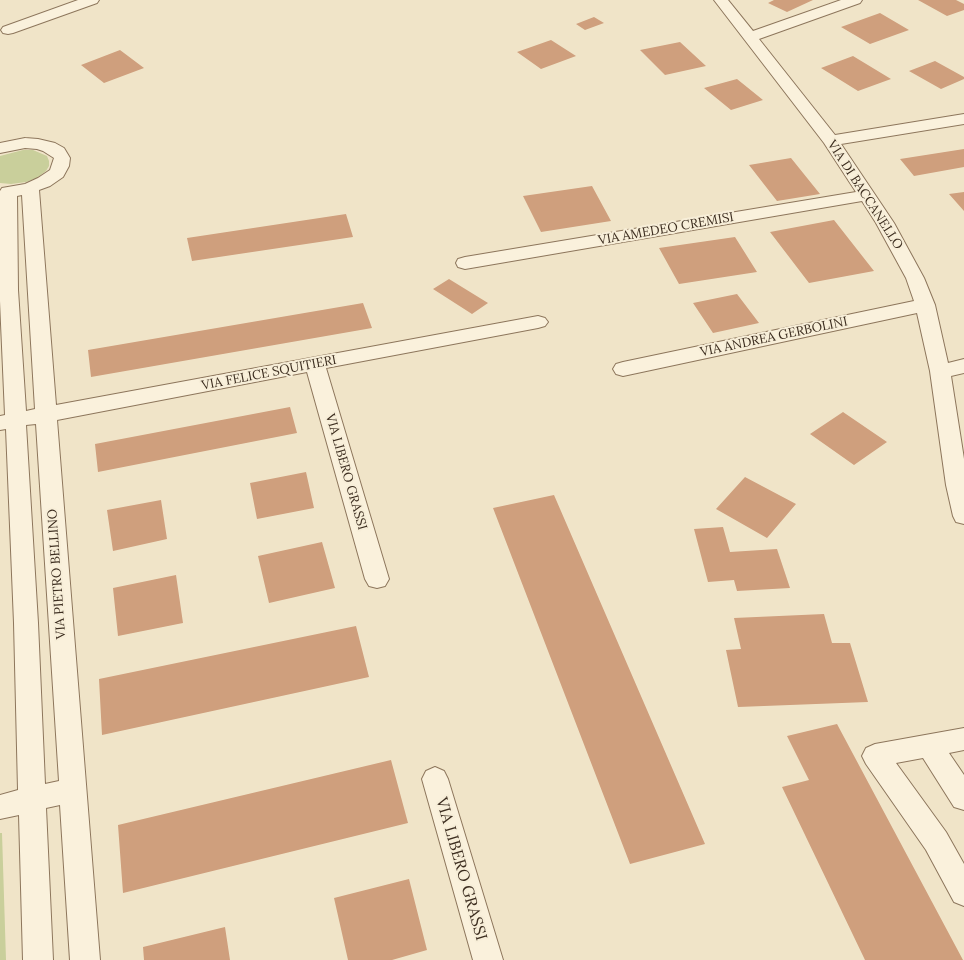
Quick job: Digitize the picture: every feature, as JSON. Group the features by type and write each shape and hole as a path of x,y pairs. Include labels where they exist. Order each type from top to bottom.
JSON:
{"street":[{"path":"8,30 92,0"},
{"name":"VIA DI BACCANELLO","path":"721,0 831,141 867,194 901,250 915,278 925,305 940,371 957,485 964,516"},
{"path":"749,37 855,0"},
{"path":"831,141 964,119"},
{"path":"4,144 38,144 49,147 58,152 62,158 62,166 57,173 44,182 13,190 9,290 8,421 26,622 38,960"},
{"name":"VIA PIETRO BELLINO","path":"13,190 46,415 85,960"},
{"name":"VIA AMEDEO CREMISI","path":"465,263 867,194"},
{"name":"VIA ANDREA GERBOLINI","path":"623,369 925,305"},
{"name":"VIA FELICE SQUITIERI","path":"8,421 315,365 538,322"},
{"name":"VIA LIBERO GRASSI","path":"315,365 377,579"},
{"path":"940,371 964,366"},
{"path":"964,739 875,756 936,841 964,892"},
{"path":"929,745 964,798"},
{"name":"VIA LIBERO GRASSI","path":"435,779 488,960"},
{"path":"0,808 73,790"}],"green space":[{"path":"23,150 33,150 47,156 49,166 46,171 37,178 26,182 11,184 0,183 0,156"},
{"path":"0,833 2,833 6,960 0,960"}],"building":[{"path":"774,0 813,0 787,12 768,3"},
{"path":"918,0 956,0 964,4 964,10 947,16"},
{"path":"880,13 909,30 870,44 841,27"},
{"path":"594,17 604,23 585,30 576,24"},
{"path":"551,40 576,56 541,69 517,52"},
{"path":"680,42 706,66 665,75 640,50"},
{"path":"120,50 144,68 104,83 81,65"},
{"path":"853,56 891,79 858,91 821,68"},
{"path":"935,61 964,77 964,79 941,89 909,71"},
{"path":"737,79 763,100 731,110 704,88"},
{"path":"964,149 964,167 914,176 900,159"},
{"path":"791,158 820,194 777,201 749,165"},
{"path":"592,186 611,221 541,232 523,196"},
{"path":"964,192 964,211 949,194"},
{"path":"346,214 353,237 192,261 187,238"},
{"path":"834,220 874,271 809,283 770,232"},
{"path":"735,237 757,272 679,284 659,248"},
{"path":"449,279 488,303 472,314 433,289"},
{"path":"737,294 759,323 713,333 693,303"},
{"path":"363,303 372,328 91,377 88,350"},
{"path":"290,407 297,433 98,472 95,444"},
{"path":"843,412 887,442 854,465 810,434"},
{"path":"306,472 314,508 257,519 250,483"},
{"path":"745,477 796,504 767,538 716,509"},
{"path":"554,495 705,844 630,864 493,508"},
{"path":"161,500 167,539 113,551 107,510"},
{"path":"723,527 730,552 777,549 790,588 737,591 734,580 708,582 694,529"},
{"path":"322,542 335,588 269,603 258,556"},
{"path":"176,575 183,623 118,636 113,588"},
{"path":"824,614 832,643 850,643 868,702 738,707 726,650 741,649 734,618"},
{"path":"356,626 369,677 102,735 99,679"},
{"path":"837,724 963,960 865,960 782,787 809,780 787,736"},
{"path":"391,760 408,823 123,893 118,825"},
{"path":"409,879 427,950 392,960 348,960 334,898"},
{"path":"225,927 230,960 144,960 143,947"}]}
